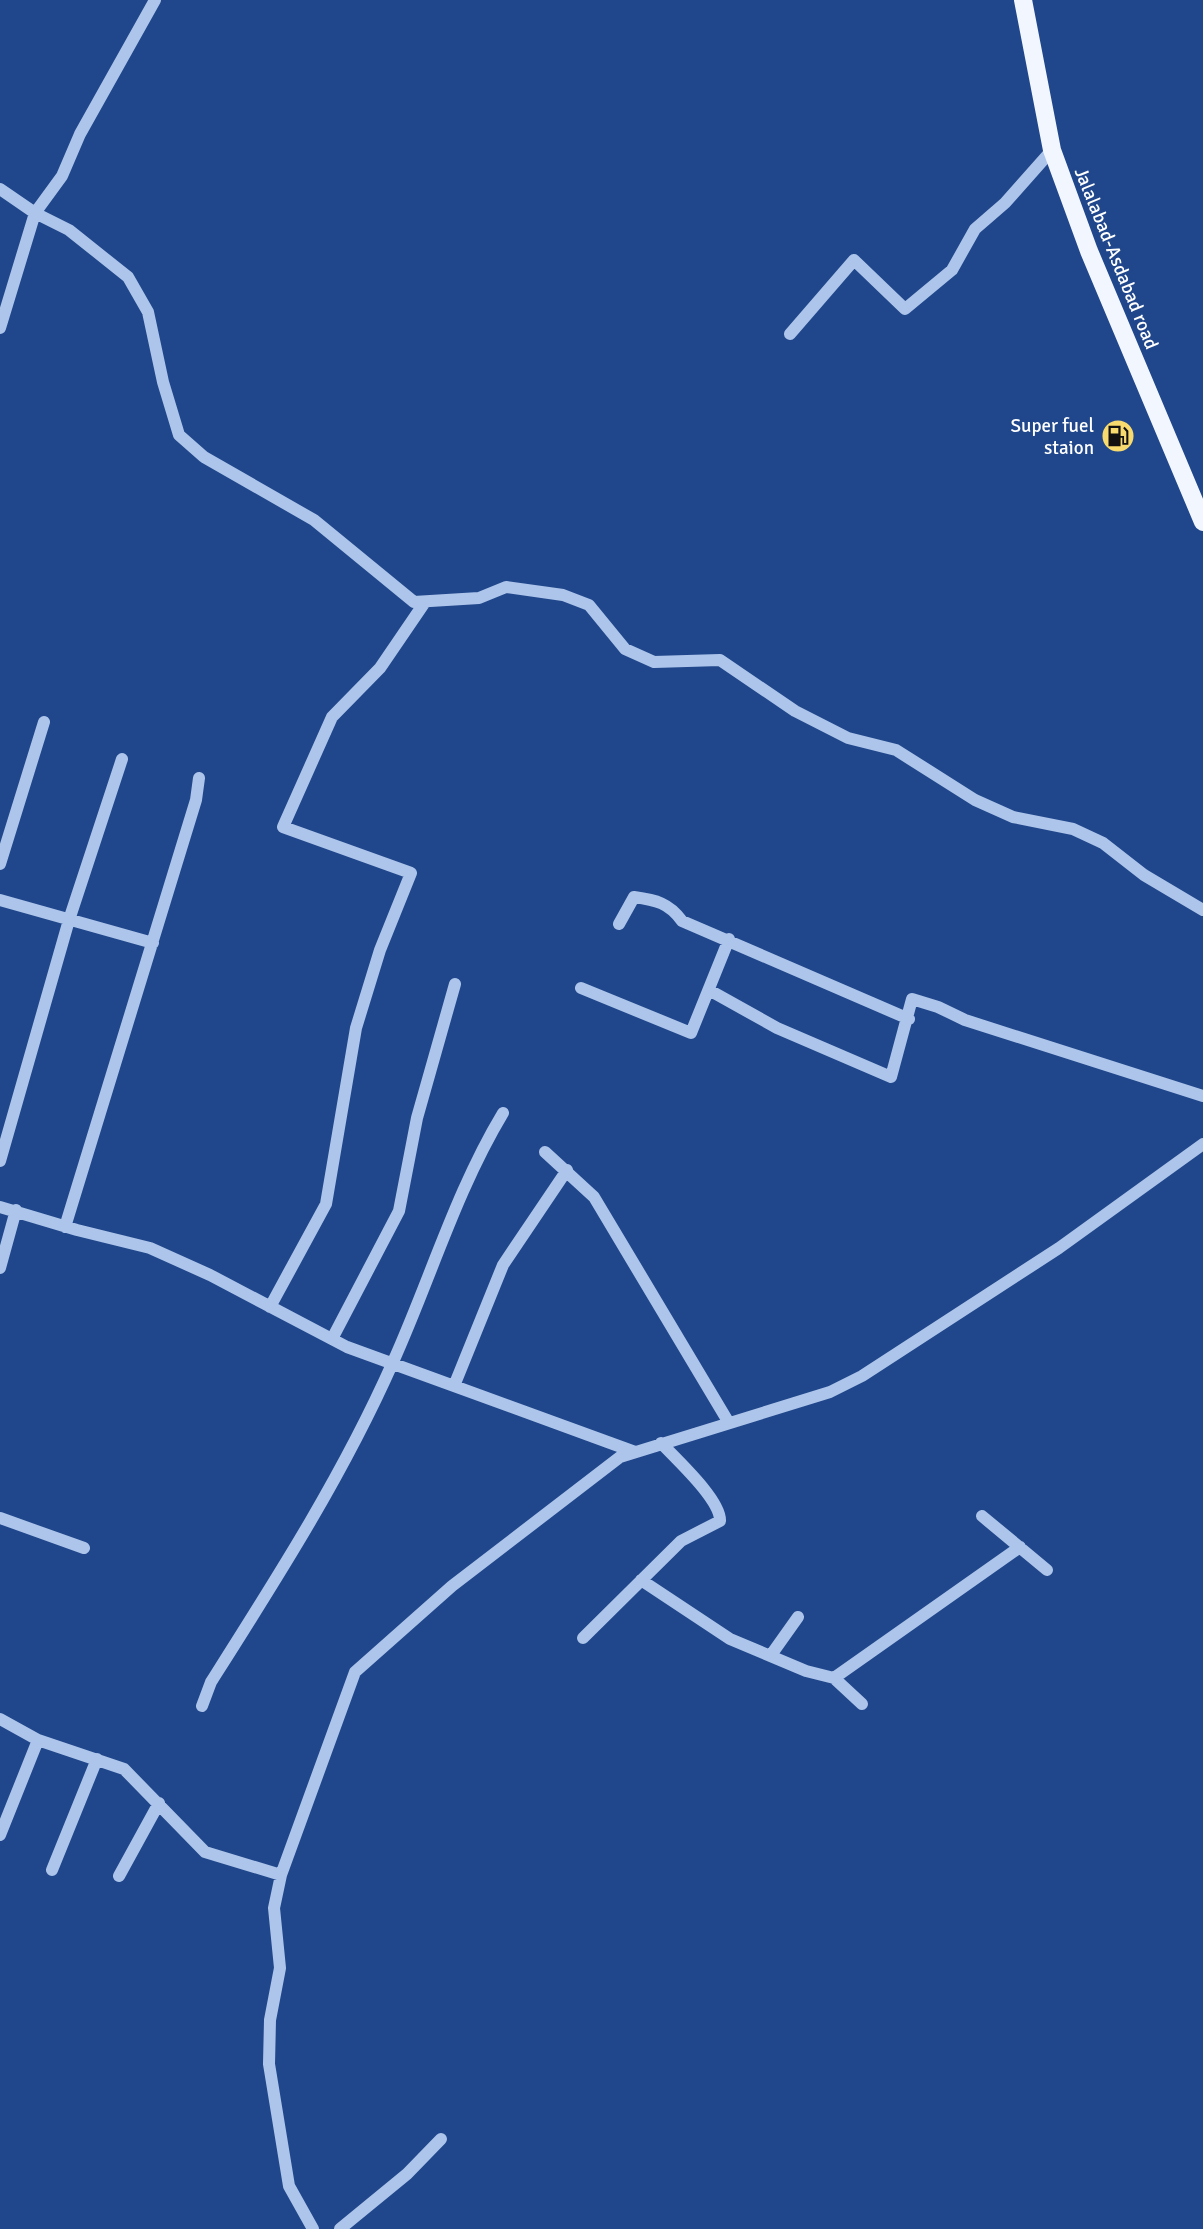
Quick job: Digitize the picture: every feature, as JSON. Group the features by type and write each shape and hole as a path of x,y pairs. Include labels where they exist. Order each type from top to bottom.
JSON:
{"main road":[{"name":"Jalalabad-Asdabad road","path":"1023,0 1052,150 1084,239 1203,522"}],"street":[{"path":"0,328 35,213 62,176 80,134 155,0"},
{"path":"790,334 854,260 905,309 953,270 975,229 1005,203 1052,150"},
{"path":"0,189 35,213 69,230 128,277 148,312 163,382 179,435 204,457 314,520 414,602 479,598 506,587 563,595 589,605 625,649 654,662 720,660 795,710 848,738 896,750 975,800 1013,817 1073,829 1103,843 1144,875 1203,910"},
{"path":"270,1307 326,1203 356,1028 380,950 411,873 283,827 332,717 380,668 425,602"},
{"path":"0,864 44,722"},
{"path":"0,1161 69,920 122,759"},
{"path":"65,1227 196,800 199,778"},
{"path":"619,925 634,897 654,899 672,907 682,921 729,939 909,1019"},
{"path":"0,900 153,943"},
{"path":"581,988 691,1033 729,939"},
{"path":"332,1339 399,1211 417,1118 455,984"},
{"path":"709,990 777,1028 891,1077 909,1019 912,999 938,1007 965,1020 1203,1096"},
{"path":"202,1706 211,1682 302,1540 393,1364 482,1148 503,1113"},
{"path":"313,2229 289,2186 269,2064 270,2020 280,1968 274,1908 281,1875 355,1672 465,1576 620,1457 830,1392 862,1376 1059,1248 1203,1144"},
{"path":"545,1152 594,1197 729,1423"},
{"path":"454,1386 503,1265 567,1170"},
{"path":"0,1207 65,1227 150,1248 210,1275 332,1339 393,1364 635,1452"},
{"path":"0,1268 16,1210"},
{"path":"583,1638 681,1541 715,1524 720,1517 710,1497 661,1443"},
{"path":"982,1516 1047,1570"},
{"path":"0,1518 84,1548"},
{"path":"834,1678 867,1652 1020,1547"},
{"path":"641,1580 714,1629 771,1656 834,1678 862,1704"},
{"path":"771,1656 798,1617"},
{"path":"0,1719 38,1740 124,1769 205,1852 281,1875"},
{"path":"0,1835 38,1740"},
{"path":"52,1870 97,1759"},
{"path":"119,1875 159,1802"},
{"path":"340,2229 407,2174 441,2140"}],"place":[{"name":"Super fuel staion","path":"1118,436"}]}
